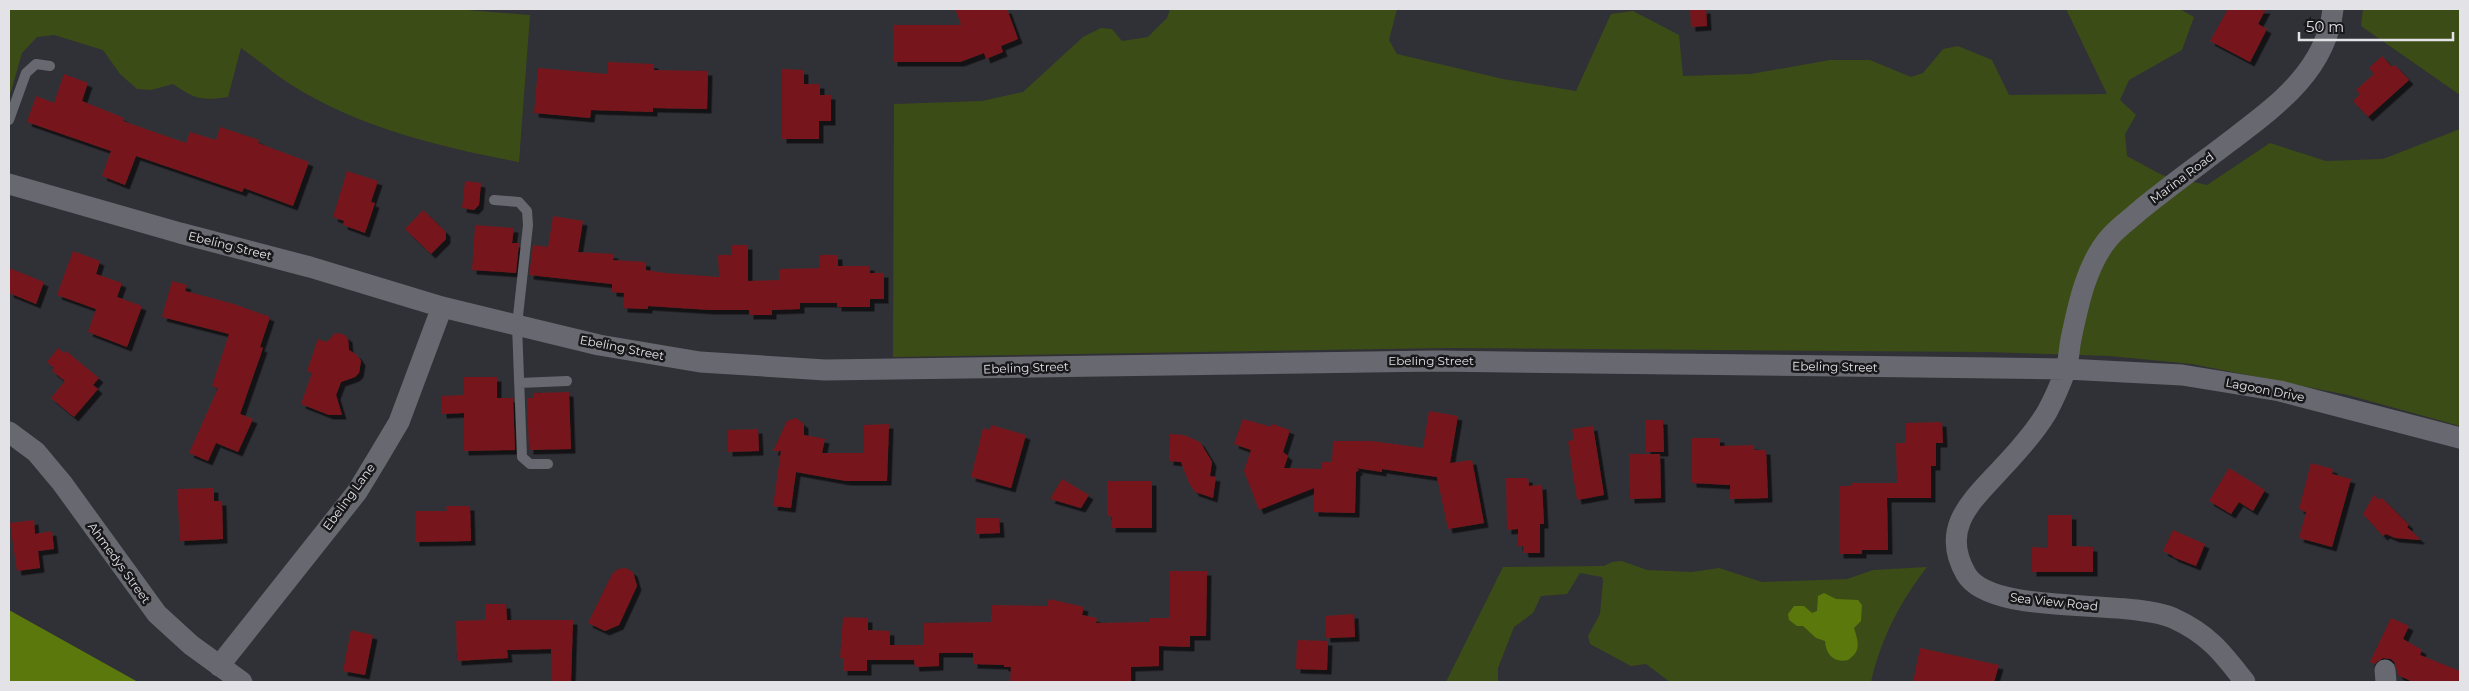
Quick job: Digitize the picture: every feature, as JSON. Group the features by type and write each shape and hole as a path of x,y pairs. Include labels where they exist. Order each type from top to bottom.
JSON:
{"street":[{"name":"Marina Road","path":"2066,369 2084,288 2107,241 2151,201 2279,105 2309,72 2331,25 2333,9"},
{"name":"Ebeling Street","path":"9,184 180,233 310,267 442,307 599,345 700,362 825,370 1435,360 2066,369"},
{"name":"Ebeling Lane","path":"219,666 357,492 399,422 442,307"},
{"name":"Lagoon Drive","path":"2066,369 2182,376 2280,391 2460,438"},
{"name":"Sea View Road","path":"2066,369 2047,412 2029,438 1964,510 1958,528 1957,549 1967,577 1978,586 1993,594 2027,601 2157,613 2171,618 2200,632 2220,649 2244,682"},
{"name":"Ahmedys Street","path":"9,432 36,452 62,483 157,614 174,632 242,682"}],"lane":[{"path":"9,120 26,73 36,64 50,66"},
{"path":"494,200 519,202 526,211 528,225 517,325 522,457 530,464 548,464"},
{"path":"519,383 567,381"}],"green space":[{"path":"9,9 455,9 530,15 519,162 460,150 401,134 344,113 290,84 241,48 228,97 205,99 193,96 173,84 151,90 137,89 120,74 103,50 54,35 37,37 22,53 9,98"},
{"path":"1170,9 1397,9 1389,40 1397,54 1503,79 1576,91 1611,14 1633,11 1679,35 1683,76 1751,74 1830,60 1870,60 1911,77 1923,73 1943,49 1958,46 1992,60 2009,95 2107,94 2066,9 2180,9 2194,17 2182,50 2129,80 2120,100 2136,115 2125,134 2127,156 2162,175 2207,185 2270,143 2326,161 2383,159 2460,129 2460,426 2348,395 2192,364 2110,356 1987,352 1446,348 893,357 894,104 982,101 1023,92 1083,37 1101,28 1112,29 1122,41 1148,37 1167,18"},
{"path":"2363,9 2460,9 2460,95 2361,26"},
{"path":"1622,561 1647,570 1692,572 1719,568 1762,582 1847,579 1873,570 1927,567 1908,594 1893,621 1880,650 1871,682 1670,682 1646,664 1631,666 1590,644 1588,636 1600,614 1603,581 1602,577 1580,573 1567,594 1541,596 1533,613 1514,627 1498,668 1498,682 1446,682 1503,567 1604,566 1612,562"},
{"path":"1824,593 1836,599 1858,600 1862,605 1861,621 1854,628 1858,646 1855,653 1848,660 1843,661 1832,657 1827,650 1825,641 1816,638 1803,626 1797,626 1789,620 1788,614 1794,606 1804,606 1812,613 1817,611 1818,596"},
{"path":"9,610 138,682 9,682"}],"building":[{"path":"955,9 1007,9 1018,39 1001,46 1003,52 986,59 984,53 960,62 893,62 893,25 961,25"},
{"path":"1690,9 1706,9 1707,26 1691,27"},
{"path":"2228,9 2266,9 2258,24 2267,29 2250,62 2210,41"},
{"path":"2382,56 2392,67 2395,65 2409,80 2368,117 2353,101 2360,94 2356,90 2374,74 2369,68"},
{"path":"608,62 654,64 654,70 708,71 707,109 653,108 653,112 591,110 590,118 534,113 538,68 608,74"},
{"path":"782,69 804,70 804,84 820,84 820,95 831,95 831,121 819,121 819,139 782,139"},
{"path":"64,74 88,83 82,101 124,118 123,121 186,143 190,132 216,140 220,127 259,140 258,143 309,162 293,206 244,188 242,192 136,156 125,185 102,176 111,151 27,122 36,96 54,103"},
{"path":"347,171 378,181 371,202 375,203 365,233 343,225 344,221 333,217"},
{"path":"465,181 481,183 479,205 474,210 462,208"},
{"path":"423,210 446,232 446,239 431,254 405,229"},
{"path":"553,216 583,221 578,252 614,254 613,260 646,262 646,270 665,273 719,277 718,255 732,255 732,245 748,245 748,281 779,280 779,269 820,268 819,255 838,255 838,266 870,266 870,273 884,273 884,299 870,299 870,307 837,307 837,303 800,303 800,309 772,310 772,315 749,315 749,310 711,310 648,306 648,309 623,308 624,293 612,292 612,284 529,275 533,245 548,247"},
{"path":"475,225 514,228 512,243 519,243 516,273 472,270"},
{"path":"73,251 100,261 96,274 122,283 117,297 142,306 127,347 88,332 96,309 57,295"},
{"path":"9,268 44,282 36,304 9,293"},
{"path":"172,281 187,285 185,291 234,304 270,317 260,347 263,348 240,414 253,419 238,452 216,443 208,461 189,453 218,388 212,386 229,334 162,317"},
{"path":"335,333 343,334 348,338 349,350 357,355 361,361 359,373 355,377 341,382 336,395 342,415 329,415 301,404 312,373 307,371 318,339 327,342"},
{"path":"58,348 64,353 66,351 99,378 93,385 98,389 74,417 51,398 65,381 52,371 54,368 47,362"},
{"path":"464,377 497,377 497,398 513,398 515,450 464,451 464,413 442,414 442,396 464,395"},
{"path":"569,392 571,449 529,450 527,398 534,398 534,393"},
{"path":"1429,411 1458,416 1450,463 1472,460 1484,523 1448,529 1437,477 1382,469 1382,472 1356,468 1359,470 1356,472 1355,513 1314,512 1314,488 1259,510 1244,471 1251,450 1234,444 1243,419 1272,427 1272,424 1290,430 1283,452 1288,456 1284,468 1322,469 1322,462 1332,462 1333,441 1372,441 1423,448"},
{"path":"796,418 804,424 804,435 825,439 822,453 864,453 864,425 889,424 887,481 846,481 796,472 791,508 773,506 781,451 773,451 787,421"},
{"path":"1645,420 1663,420 1664,452 1646,452"},
{"path":"1942,422 1943,443 1936,443 1936,466 1931,466 1931,498 1887,498 1888,550 1862,550 1862,554 1839,554 1839,486 1851,486 1851,483 1897,483 1896,443 1905,443 1905,423"},
{"path":"991,425 1026,435 1011,488 971,477 983,428 990,430"},
{"path":"1593,426 1604,495 1577,500 1568,441 1574,440 1572,429"},
{"path":"758,429 759,451 728,452 728,430"},
{"path":"1170,434 1184,435 1200,442 1212,462 1210,476 1216,477 1213,498 1195,492 1189,483 1181,462 1169,461"},
{"path":"1692,438 1720,438 1720,446 1754,445 1754,450 1766,450 1768,498 1730,499 1730,485 1692,483"},
{"path":"1629,454 1660,454 1661,498 1630,499"},
{"path":"2311,463 2333,469 2332,474 2351,479 2332,547 2299,538 2306,512 2299,509"},
{"path":"2229,468 2265,490 2253,511 2239,502 2231,514 2209,501"},
{"path":"1506,478 1528,478 1529,486 1542,485 1544,524 1540,524 1540,553 1524,553 1523,546 1518,546 1518,529 1507,530"},
{"path":"1062,479 1089,495 1081,508 1050,499"},
{"path":"1107,481 1152,481 1152,528 1111,528 1112,517 1107,515"},
{"path":"214,488 214,501 222,501 223,539 180,541 177,489"},
{"path":"2374,495 2379,500 2382,498 2421,540 2395,538 2386,534 2383,536 2363,514"},
{"path":"446,506 470,506 471,541 415,542 415,511 447,511"},
{"path":"2048,515 2072,515 2072,546 2093,547 2093,572 2032,572 2032,547 2048,548"},
{"path":"975,518 999,518 1000,533 975,534"},
{"path":"34,520 35,534 52,531 54,549 38,551 40,568 17,571 10,523"},
{"path":"2173,530 2205,544 2196,566 2163,551"},
{"path":"626,568 633,572 637,586 619,625 605,631 588,623 612,574 618,569"},
{"path":"1169,571 1207,571 1206,636 1190,636 1190,647 1159,646 1159,666 1131,667 1131,682 1010,682 1011,667 973,664 973,653 939,653 939,666 915,667 914,660 867,660 867,671 843,671 843,658 840,658 843,617 868,618 868,630 890,631 890,645 924,645 924,623 991,622 992,605 1047,606 1049,599 1084,607 1082,615 1097,618 1096,623 1150,622 1150,618 1169,618"},
{"path":"485,604 506,604 507,620 573,620 571,682 551,682 551,649 507,650 508,658 457,661 456,621 485,620"},
{"path":"1354,614 1355,637 1326,638 1325,616"},
{"path":"2391,618 2409,626 2403,639 2422,650 2420,655 2460,671 2460,682 2413,682 2398,675 2395,663 2391,659 2383,658 2374,664 2370,662"},
{"path":"351,630 373,635 365,675 343,671"},
{"path":"1297,640 1328,641 1327,670 1296,669"},
{"path":"1920,648 1999,665 1994,682 1913,682"}]}
